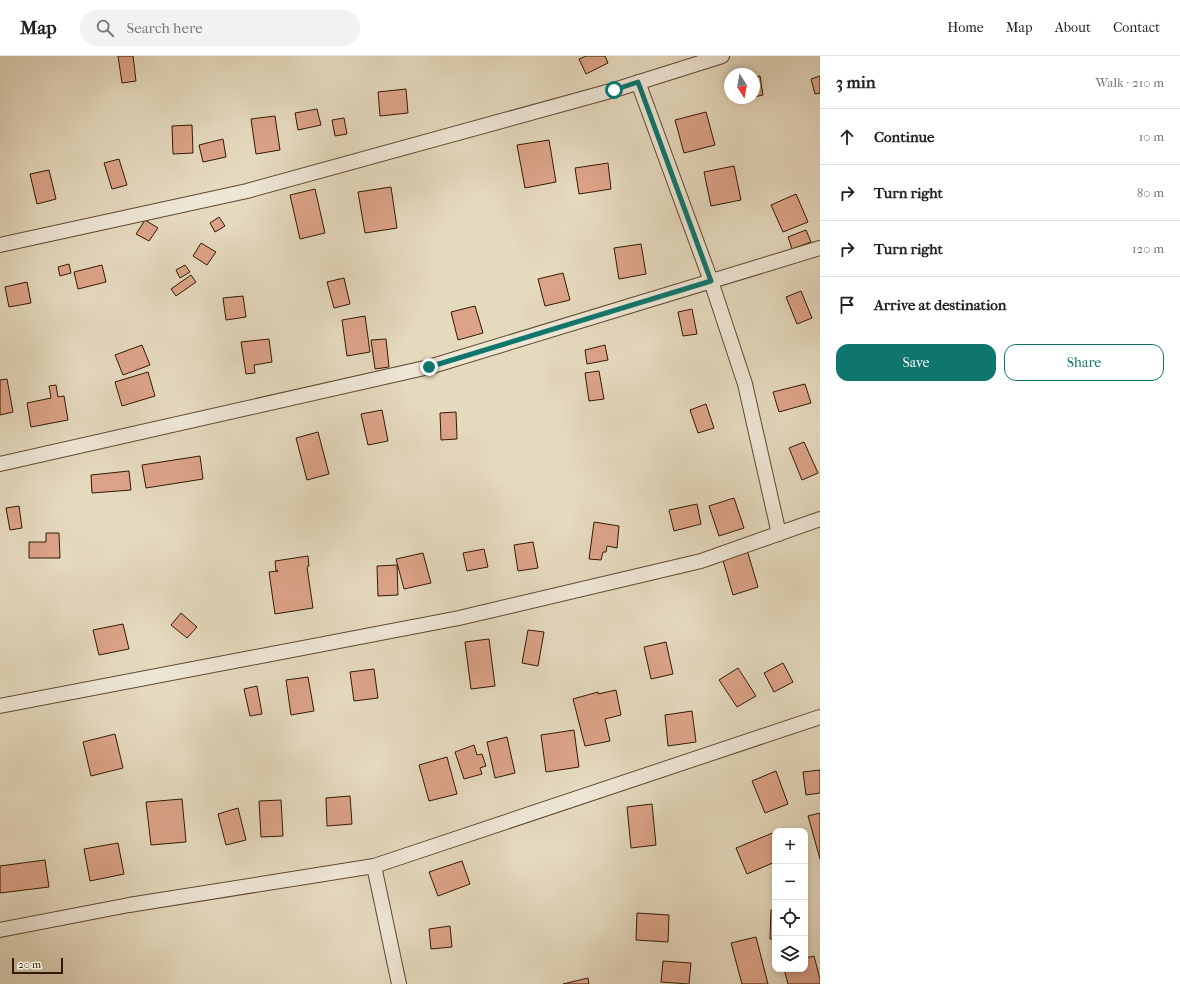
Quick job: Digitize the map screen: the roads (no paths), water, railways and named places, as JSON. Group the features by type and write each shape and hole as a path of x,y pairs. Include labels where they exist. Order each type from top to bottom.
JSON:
{"street":[{"path":"0,245 247,191 638,82 722,56"},
{"path":"638,82 711,281 745,384 779,534"},
{"path":"0,464 429,367 820,248"},
{"path":"0,706 459,618 701,561 820,519"},
{"path":"0,930 129,905 374,866 820,717"},
{"path":"374,866 398,984"}]}
